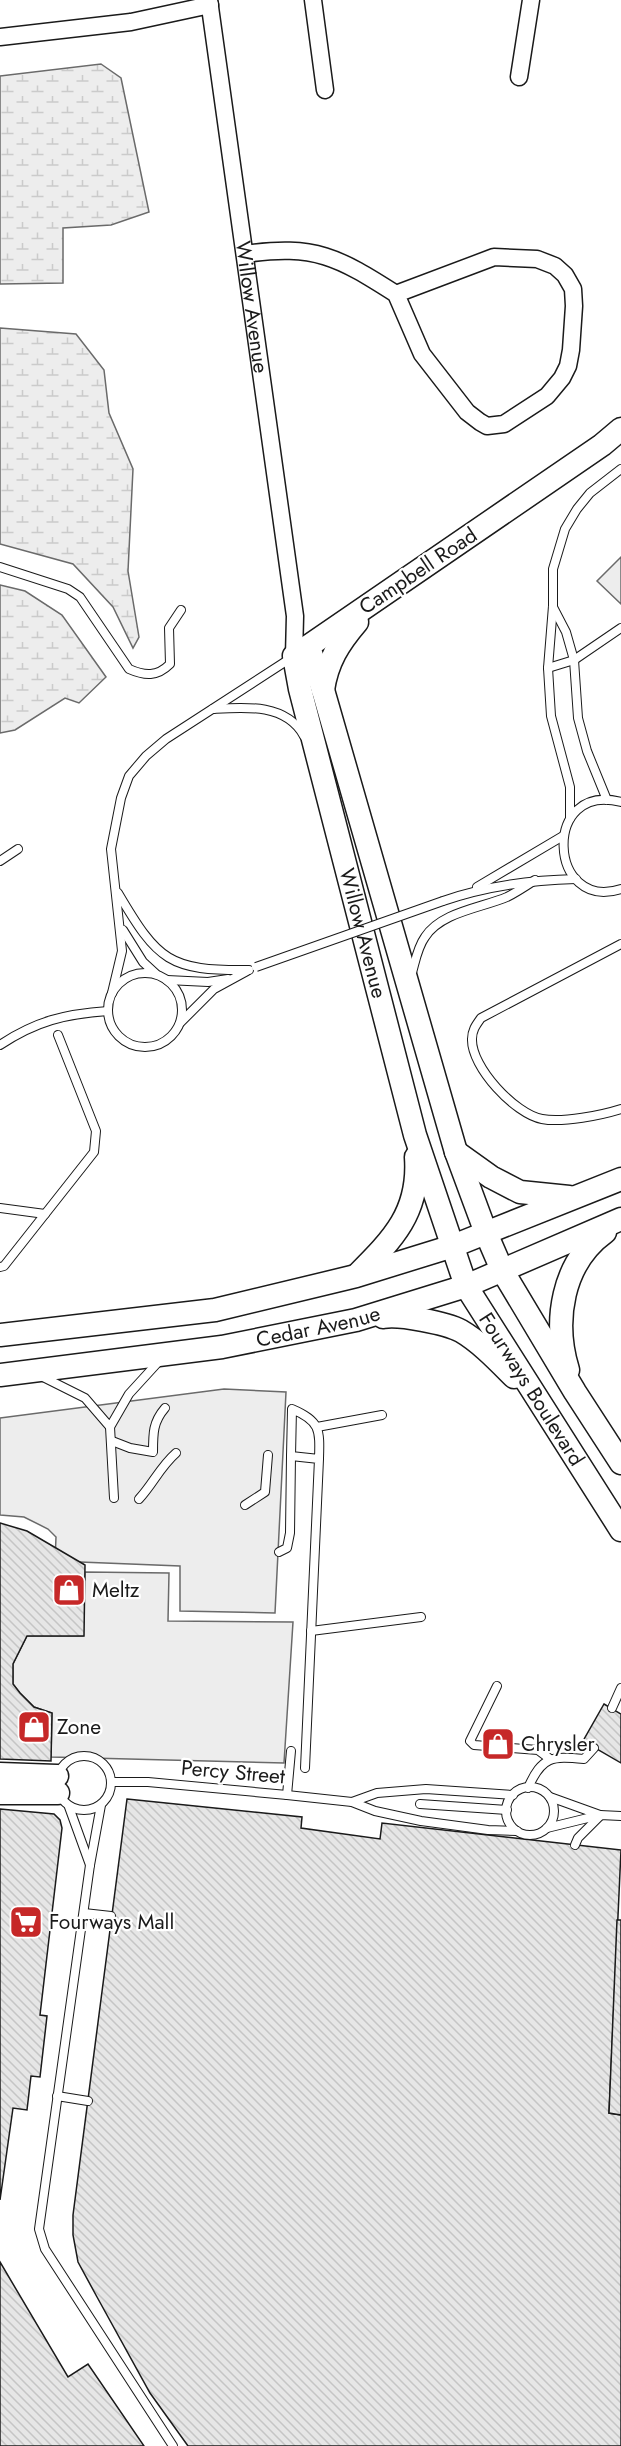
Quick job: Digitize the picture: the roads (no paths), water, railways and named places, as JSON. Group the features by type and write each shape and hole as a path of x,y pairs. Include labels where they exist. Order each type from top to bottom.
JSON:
{"street":[{"path":"313,0 325,90"},
{"path":"519,77 531,0"},
{"path":"0,38 131,21 210,3"},
{"name":"Willow Avenue","path":"210,3 295,616 318,760 415,1135 453,1246"},
{"path":"245,254 279,249 303,250 354,267 396,294 422,354 467,412 487,426 504,424 547,396 562,378 568,366 574,326 573,289 565,275 555,266 537,259 494,257 396,294"},
{"name":"Campbell Road","path":"301,651 602,445 621,429"},
{"path":"323,690 326,670 342,639 381,597"},
{"name":"Willow Avenue","path":"301,651 323,690 456,1152 486,1233"},
{"path":"356,1276 401,1226 411,1205 418,1179 415,1135"},
{"path":"456,1152 491,1177 520,1192 577,1197"},
{"name":"Cedar Avenue","path":"0,1335 215,1310 356,1276 453,1246 621,1179"},
{"path":"575,1392 563,1352 562,1303 575,1263 600,1235 621,1219"},
{"name":"Cedar Avenue","path":"0,1375 222,1347 356,1320 466,1286 621,1219"},
{"name":"Fourways Boulevard","path":"486,1233 502,1270 575,1392 621,1463"},
{"name":"Fourways Boulevard","path":"453,1246 466,1286 621,1530"},
{"path":"356,1320 391,1316 422,1320 460,1330 533,1394"},
{"path":"0,1774 62,1792"},
{"path":"0,1793 62,1792"}],"lane":[{"path":"570,818 570,787 550,716 548,668 553,606 553,569 565,529 577,509 590,493 621,469"},
{"path":"0,567 68,589 80,597 129,669 139,673 149,675 165,669 170,664 169,628 181,610"},
{"path":"553,606 566,632 574,660 578,718 587,751 607,800"},
{"path":"548,668 574,660 621,628"},
{"name":"Campbell Road","path":"108,1011 122,951 112,841 121,798 129,776 166,738 301,651"},
{"name":"Campbell Road","path":"212,709 252,707 275,712 293,722 318,760"},
{"path":"620,801 607,800 591,803 579,809 570,818 562,836 562,851 566,866 576,879 600,891 621,889"},
{"path":"472,891 562,836"},
{"path":"0,861 18,849"},
{"path":"180,1023 214,989 253,968 472,891 535,880 576,879"},
{"path":"411,999 411,976 418,951 424,937 431,929 443,920 510,895 535,880"},
{"path":"117,890 149,942 158,952 175,962 191,968 209,970 253,968"},
{"name":"Campbell Road","path":"121,927 143,962 167,980"},
{"path":"621,944 481,1018 473,1029 471,1041 495,1088 530,1115 542,1119 561,1120 621,1109"},
{"path":"112,993 120,983 131,976 143,973 156,974"},
{"path":"167,980 208,982 235,978"},
{"path":"0,1045 39,1023 73,1013 108,1011 113,1030 122,1039 143,1048 155,1046 175,1034 182,1012 181,1000 167,980"},
{"path":"0,1267 4,1266 94,1152 96,1131 58,1035"},
{"path":"0,1208 45,1214"},
{"path":"110,1427 129,1394 165,1354"},
{"path":"31,1371 85,1398 110,1427 114,1498"},
{"path":"112,1441 130,1448 153,1452 153,1426 165,1408"},
{"path":"279,1552 287,1548 290,1533 291,1409 309,1416 317,1427 320,1440 305,1768"},
{"path":"317,1427 382,1415"},
{"path":"139,1499 153,1484 162,1465 176,1453"},
{"path":"245,1505 266,1492 268,1455"},
{"path":"291,1456 319,1459"},
{"path":"311,1631 422,1617"},
{"path":"497,1686 470,1741 474,1744 538,1750 550,1759"},
{"path":"612,1708 621,1688"},
{"path":"517,1831 511,1826 507,1810 513,1795 528,1788 534,1773 550,1759 558,1756 584,1759 594,1748"},
{"path":"287,1795 291,1750"},
{"path":"90,1865 62,1792 61,1768 74,1757 91,1756 105,1766 112,1782 111,1790 101,1805 90,1865 38,2221 45,2249 173,2446"},
{"name":"Percy Street","path":"112,1782 148,1782 352,1802 375,1811 421,1821 488,1830 517,1831 533,1835 547,1828 600,1815 621,1816"},
{"name":"Percy Street","path":"528,1788 544,1792 550,1797 600,1815"},
{"name":"Percy Street","path":"352,1802 377,1793 426,1789 513,1795"},
{"path":"62,1792 86,1811 101,1805"},
{"path":"547,1828 554,1813 550,1797"},
{"path":"420,1804 507,1810"},
{"path":"575,1845 578,1838 600,1815"},
{"path":"84,1912 111,1916"},
{"path":"57,2096 88,2101"}],"place":[{"name":"Meltz","path":"69,1590"},
{"name":"Zone","path":"34,1727"},
{"name":"Chrysler","path":"498,1744"},
{"name":"Fourways Mall","path":"26,1922"}]}
